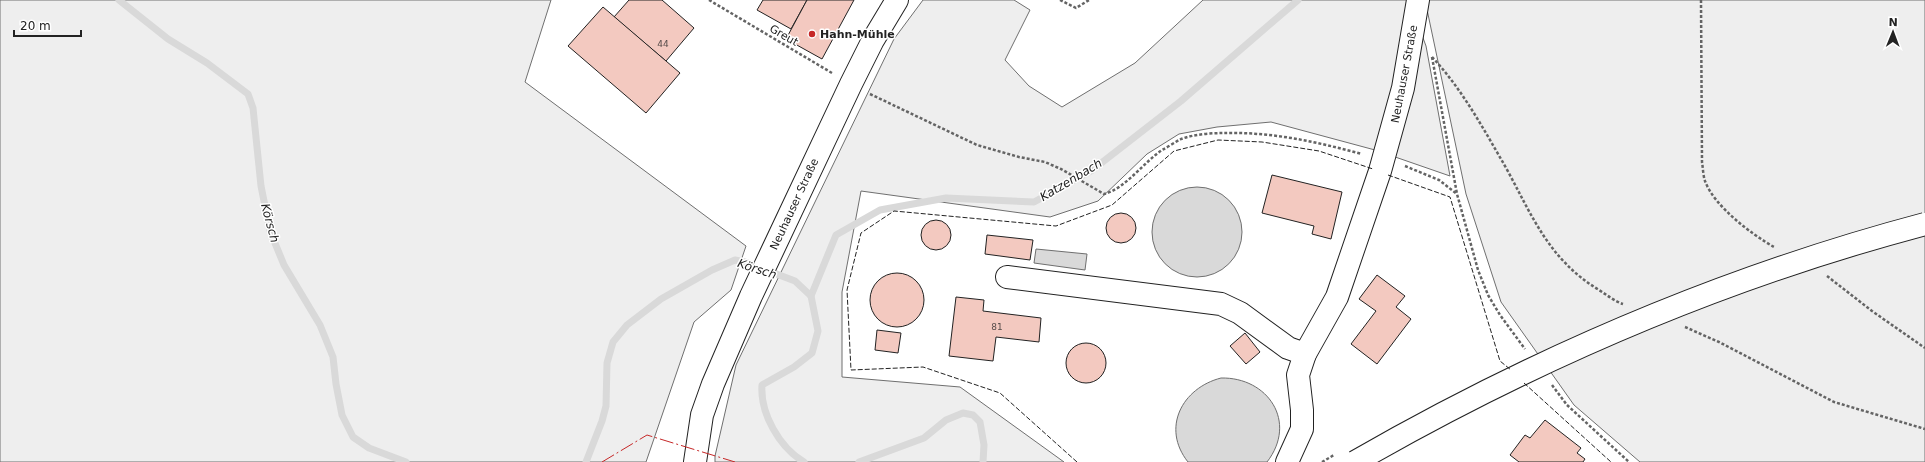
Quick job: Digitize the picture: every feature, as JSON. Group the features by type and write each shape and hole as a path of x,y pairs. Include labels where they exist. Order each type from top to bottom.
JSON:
{"main road":[{"name":"Neuhauser Straße","path":"695,462 702,415 751,296 850,84 873,40 897,0"},
{"name":"Neuhauser Straße","path":"1287,462 1302,429 1302,410 1298,375 1305,354 1337,297 1382,165 1403,88 1418,0"},
{"path":"1355,462 1458,405 1512,378 1634,323 1778,269 1851,245 1925,224"},
{"path":"1007,277 1221,304 1240,313 1288,348 1305,354"}],"path":[{"name":"Greut","path":"709,0 850,84 977,145 1019,157 1045,162 1061,169 1104,194 1118,188 1151,157 1181,139 1213,133 1248,133 1288,137 1325,144 1382,165"},
{"path":"1060,0 1076,8 1089,0"},
{"path":"1701,0 1702,162 1705,180 1714,196 1735,219 1768,243 1781,250"},
{"path":"1430,50 1457,194 1478,270 1488,295 1500,315 1527,351"},
{"path":"1432,57 1447,73 1468,103 1538,228 1555,253 1580,279 1625,305"},
{"path":"1382,165 1439,180 1457,194"},
{"path":"1820,272 1833,279 1872,311 1925,348"},
{"path":"1682,326 1719,342 1834,402 1925,429"},
{"path":"1549,381 1567,405 1630,462"}],"shaded area":[{"path":"0,0 551,0 525,82 746,246 731,290 694,322 646,462 0,462"},
{"path":"923,0 1014,0 1030,10 1005,60 1029,86 1062,107 1135,63 1203,0 1409,0 1426,46 1450,176 1375,150 1271,122 1217,127 1179,134 1147,154 1098,201 1050,217 861,191 842,292 842,377 960,387 1064,462 715,462 715,456 736,365 894,39"},
{"path":"1425,0 1925,0 1925,462 1640,462 1574,405 1501,302 1466,194"},
{"path":"1197,187 1214,190 1229,200 1239,215 1242,232 1239,249 1229,264 1214,274 1197,277 1180,274 1165,264 1155,249 1152,232 1155,215 1165,200 1180,190"},
{"path":"1036,249 1087,254 1085,270 1034,263"},
{"path":"1221,378 1238,380 1252,385 1264,394 1273,405 1278,418 1280,432 1276,447 1267,462 1188,462 1180,449 1176,436 1176,423 1186,400 1207,383"}],"building":[{"path":"629,0 662,0 694,28 666,61 614,17"},
{"path":"763,0 807,0 791,29 757,10"},
{"name":"Hahn-Mühle","path":"807,0 854,0 822,59 786,39"},
{"path":"603,7 680,73 646,113 568,46"},
{"path":"1272,175 1342,192 1331,239 1312,234 1314,226 1262,213"},
{"path":"1121,213 1127,214 1135,222 1135,234 1127,242 1121,243 1115,242 1107,234 1106,228 1107,222 1115,214"},
{"path":"936,220 942,221 950,229 950,241 942,249 936,250 930,249 922,241 921,235 922,229 930,221"},
{"path":"987,235 1033,240 1030,260 985,254"},
{"path":"897,273 907,275 916,281 922,290 924,300 922,310 916,319 907,325 897,327 887,325 878,319 872,310 870,300 872,290 878,281 887,275"},
{"path":"1377,275 1405,296 1396,307 1411,319 1377,364 1351,344 1376,311 1359,299"},
{"path":"956,297 984,300 983,311 1041,318 1039,342 996,337 993,361 949,356"},
{"path":"877,330 901,333 898,353 875,350"},
{"path":"1245,333 1260,352 1246,364 1230,346"},
{"path":"1090,343 1097,346 1103,352 1106,363 1105,371 1097,380 1090,383 1082,383 1075,380 1067,371 1066,359 1069,352 1078,344"},
{"path":"1545,420 1581,448 1577,453 1585,459 1583,462 1519,462 1510,455 1525,435 1530,438"}],"waterway":[{"name":"Körsch","path":"119,0 168,39 207,63 248,94 253,108 261,186 270,231 284,265 320,325 333,357 342,415 353,437 369,448 406,462"},
{"name":"Katzenbach","path":"811,296 836,235 880,210 946,198 1034,202 1091,171 1181,101 1298,0"},
{"name":"Körsch","path":"586,462 602,421 606,406 607,363 613,342 627,325 661,299 712,270 735,260 745,262 795,281 811,296 818,331 812,353 794,367 762,385 764,407 773,428 787,448 804,462"},
{"name":"Körsch","path":"859,462 924,438 946,420 963,413 973,415 980,422 984,445 983,462"}],"fence":[{"path":"1077,462 1000,393 923,367 851,370 847,290 861,233 894,211 1056,226 1112,205 1174,151 1218,140 1262,142 1319,151 1373,169"},
{"path":"1388,175 1450,197 1500,361 1511,370"},
{"path":"1524,383 1611,462"}],"power":[{"path":"602,462 647,435 735,462"}],"place":[{"name":"Hahn-Mühle","path":"812,34"}]}
